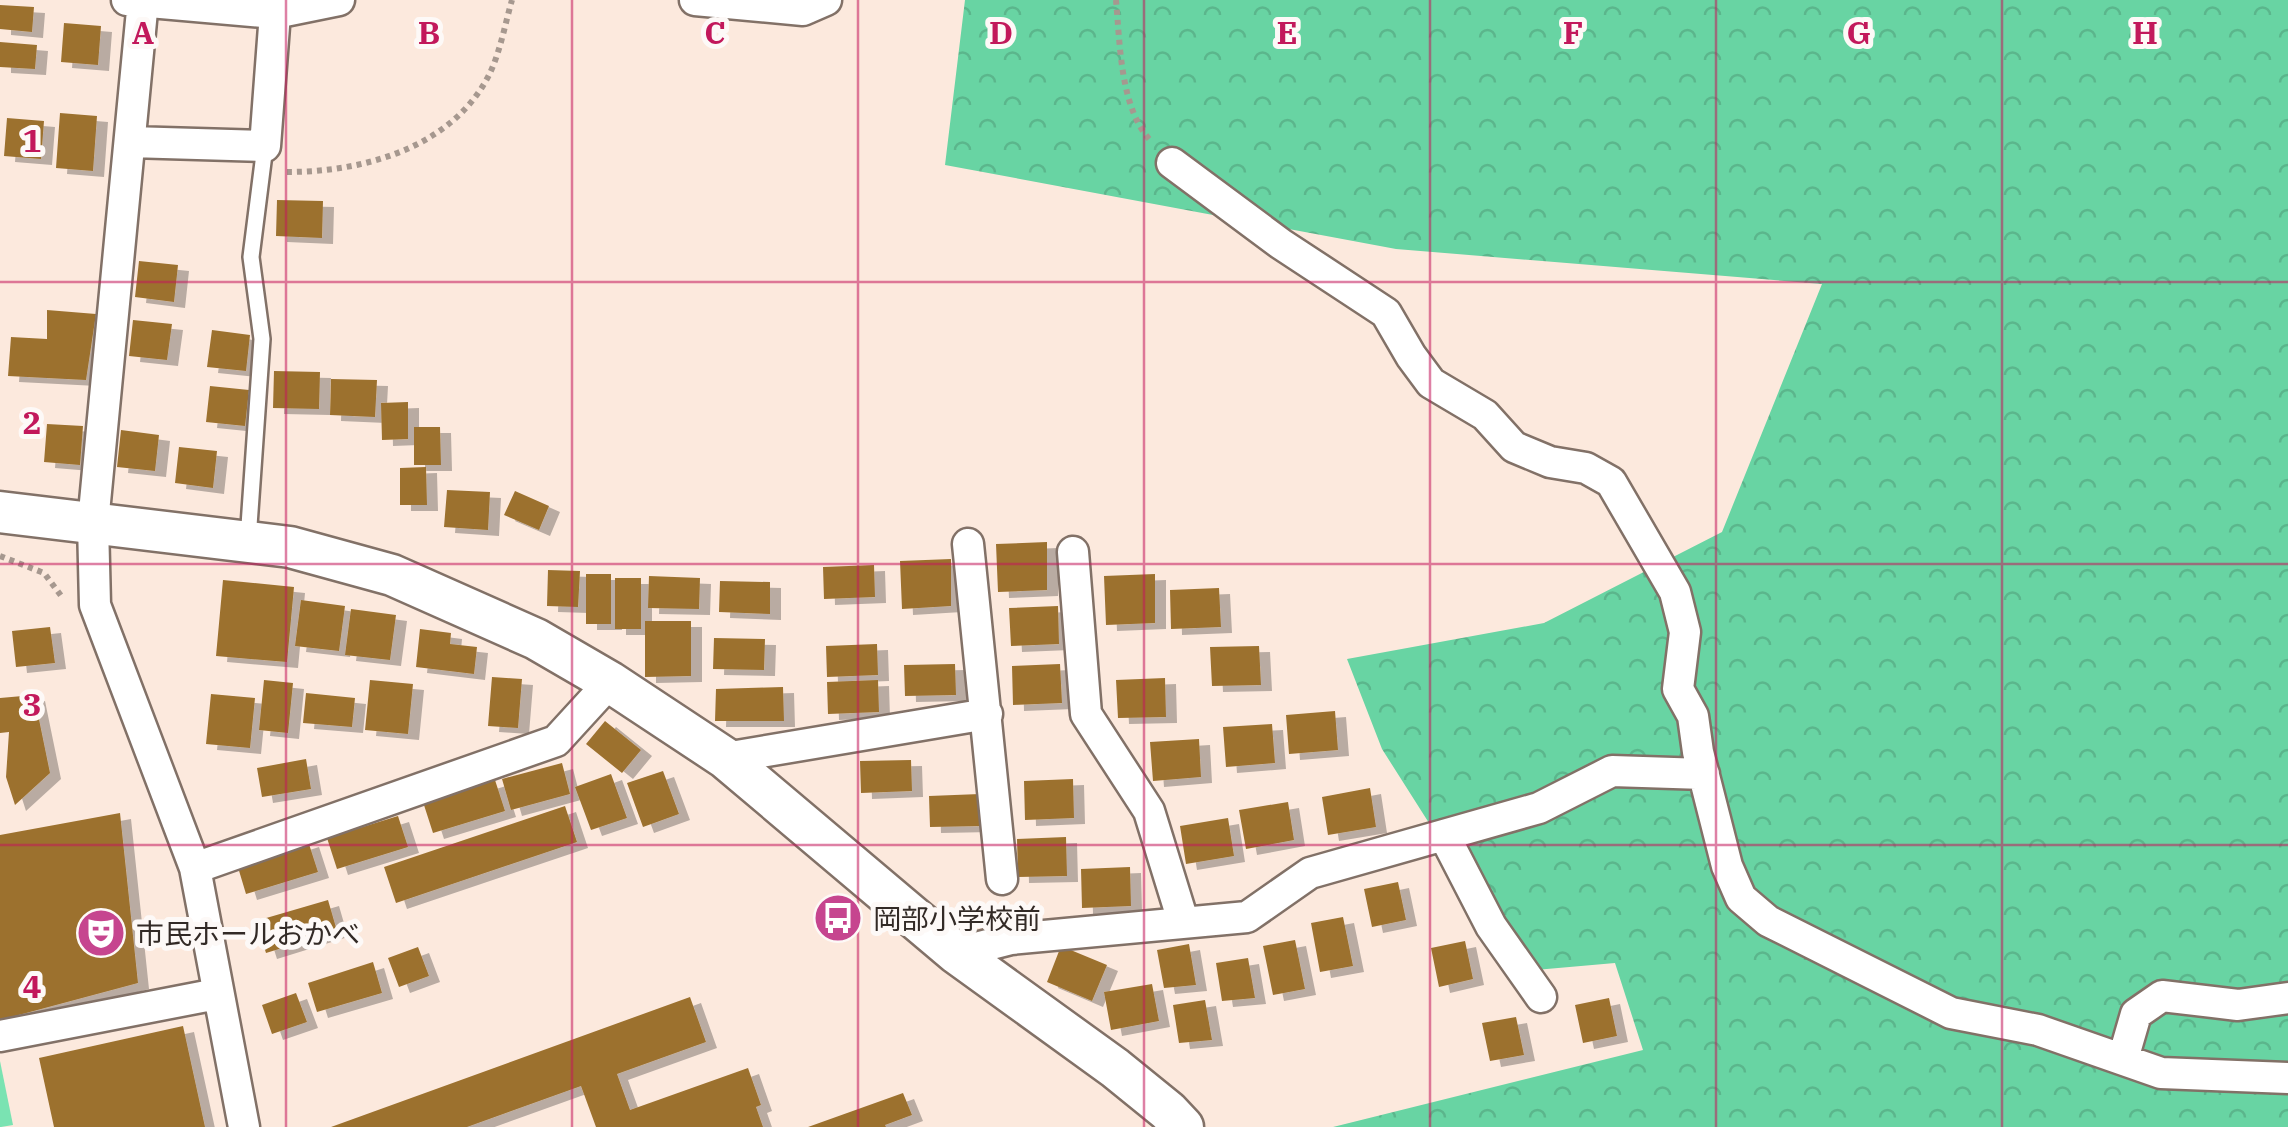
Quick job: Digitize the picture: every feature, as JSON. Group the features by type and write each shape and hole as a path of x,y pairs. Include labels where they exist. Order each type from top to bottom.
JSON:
{"street":[{"path":"128,0 275,14 339,0"},
{"path":"143,0 93,522 95,604 194,868 244,1127"},
{"path":"695,0 803,10 826,0"},
{"path":"130,142 263,159 275,14"},
{"path":"1172,164 1281,244 1386,313 1410,356 1431,383 1484,415 1514,447 1550,462 1586,468 1611,482 1675,592 1684,632 1678,689 1693,716 1727,866 1741,898 1768,922 1951,1013 2038,1030 2160,1073 2288,1078"},
{"path":"0,512 290,547 392,575 536,640 610,682 725,758 956,953 1115,1068 1182,1127"},
{"path":"968,544 1002,879"},
{"path":"1072,552 1086,714 1148,811 1183,922"},
{"path":"194,868 556,741 610,682"},
{"path":"725,758 987,714"},
{"path":"956,953 1011,939 1247,917 1310,873 1539,808 1612,771 1704,774"},
{"path":"1444,835 1491,926 1541,997"},
{"path":"0,1036 218,994"},
{"path":"2123,1060 2136,1014 2162,996 2238,1004 2288,998"}],"lane":[{"path":"248,544 262,339 251,257 263,159"}],"path":[{"path":"263,159 324,172 408,150 454,123 489,75 512,0"},
{"path":"1116,0 1122,70 1138,128 1172,164"}],"green space":[{"path":"965,0 2288,0 2288,1127 1333,1127 1643,1050 1615,963 1523,971 1382,749 1347,659 1544,623 1722,532 1822,284 1396,249 945,165"},
{"path":"0,1061 13,1125 1,1127 0,1127"}],"building":[{"path":"0,5 34,7 32,32 0,29"},
{"path":"64,23 101,26 98,65 61,62"},
{"path":"0,42 37,45 35,69 0,67"},
{"path":"60,113 97,116 93,171 56,168"},
{"path":"7,118 44,121 41,159 4,156"},
{"path":"277,200 323,201 322,238 276,236"},
{"path":"139,261 178,265 174,302 135,297"},
{"path":"47,310 96,314 86,380 8,376 11,337 47,339"},
{"path":"133,320 172,324 167,360 129,356"},
{"path":"212,330 250,335 246,371 207,367"},
{"path":"274,371 320,372 319,409 273,408"},
{"path":"331,379 377,380 375,417 330,415"},
{"path":"210,386 249,390 245,426 206,422"},
{"path":"408,402 408,439 382,440 381,403"},
{"path":"47,424 83,426 80,465 44,462"},
{"path":"414,427 440,427 441,465 414,465"},
{"path":"121,430 159,435 155,471 117,467"},
{"path":"179,447 217,451 213,488 175,483"},
{"path":"426,467 427,505 400,505 400,468"},
{"path":"447,490 490,492 488,530 444,527"},
{"path":"515,491 549,506 539,530 504,515"},
{"path":"1047,542 1047,590 998,592 996,544"},
{"path":"951,559 951,606 902,609 900,561"},
{"path":"874,565 875,597 824,599 823,567"},
{"path":"548,570 580,571 578,607 547,606"},
{"path":"586,574 611,574 611,624 586,624"},
{"path":"1155,574 1155,623 1106,625 1104,576"},
{"path":"649,576 700,578 699,609 648,608"},
{"path":"615,578 641,578 641,629 615,629"},
{"path":"223,580 294,587 287,662 216,656"},
{"path":"720,581 770,582 770,614 719,612"},
{"path":"1219,588 1221,627 1171,629 1170,590"},
{"path":"301,600 345,606 339,651 295,646"},
{"path":"1058,606 1059,644 1011,646 1009,608"},
{"path":"351,609 396,615 390,660 345,655"},
{"path":"645,621 691,621 691,676 645,677"},
{"path":"50,627 55,663 16,667 12,631"},
{"path":"420,629 451,633 450,644 477,647 474,674 416,667"},
{"path":"714,638 765,639 764,670 713,669"},
{"path":"877,644 878,675 827,677 826,646"},
{"path":"1259,646 1261,685 1212,686 1210,647"},
{"path":"955,664 956,695 905,696 904,665"},
{"path":"1060,664 1062,703 1013,705 1012,666"},
{"path":"492,677 522,679 518,728 488,726"},
{"path":"1165,678 1166,717 1118,718 1116,680"},
{"path":"264,680 293,683 288,733 259,730"},
{"path":"370,680 413,684 408,734 365,730"},
{"path":"878,680 879,712 828,714 827,682"},
{"path":"783,687 784,721 715,721 716,689"},
{"path":"306,693 355,698 352,727 303,723"},
{"path":"211,694 255,698 250,748 206,744"},
{"path":"34,695 50,773 15,805 6,777 9,732 0,733 0,698"},
{"path":"1335,711 1338,750 1289,754 1286,715"},
{"path":"605,721 641,750 622,773 586,744"},
{"path":"1272,724 1275,763 1226,767 1223,727"},
{"path":"1199,739 1201,777 1153,781 1150,742"},
{"path":"306,759 311,789 262,797 257,768"},
{"path":"911,760 912,791 861,793 860,761"},
{"path":"562,763 570,794 511,810 502,779"},
{"path":"663,771 679,814 643,827 627,783"},
{"path":"611,774 627,818 591,830 575,787"},
{"path":"1073,779 1074,818 1025,820 1024,781"},
{"path":"495,780 505,811 433,833 423,802"},
{"path":"1370,788 1376,827 1328,835 1322,797"},
{"path":"980,794 981,826 930,827 929,796"},
{"path":"1288,802 1294,840 1246,849 1239,810"},
{"path":"565,806 577,842 396,903 384,867"},
{"path":"120,813 138,983 0,1020 0,835"},
{"path":"398,816 408,847 337,869 327,838"},
{"path":"1228,818 1234,856 1186,864 1180,826"},
{"path":"1066,837 1067,876 1018,877 1017,839"},
{"path":"308,841 318,872 246,894 237,864"},
{"path":"1130,867 1131,906 1082,908 1081,869"},
{"path":"1398,882 1406,920 1372,927 1364,889"},
{"path":"328,900 337,931 266,953 256,921"},
{"path":"1343,917 1353,966 1320,972 1311,923"},
{"path":"1295,940 1305,989 1273,995 1263,946"},
{"path":"1465,941 1473,979 1439,987 1431,948"},
{"path":"1189,944 1196,985 1164,988 1157,950"},
{"path":"1061,946 1107,965 1092,1001 1047,982"},
{"path":"418,947 429,976 399,987 388,958"},
{"path":"1248,958 1255,998 1222,1001 1216,963"},
{"path":"373,962 382,993 317,1012 308,983"},
{"path":"1152,984 1159,1021 1111,1030 1104,992"},
{"path":"296,993 307,1022 272,1034 262,1005"},
{"path":"690,997 706,1042 617,1074 630,1110 748,1068 761,1105 756,1107 763,1127 596,1127 581,1086 467,1127 331,1127"},
{"path":"1609,998 1617,1036 1583,1043 1575,1005"},
{"path":"1205,1000 1212,1040 1179,1043 1173,1005"},
{"path":"1516,1017 1524,1055 1490,1061 1482,1023"},
{"path":"183,1026 205,1127 54,1127 39,1058"},
{"path":"903,1093 912,1115 886,1127 808,1127"}],"place":[{"name":"岡部小学校前","path":"838,918"},
{"name":"市民ホールおかべ","path":"101,933"}]}
